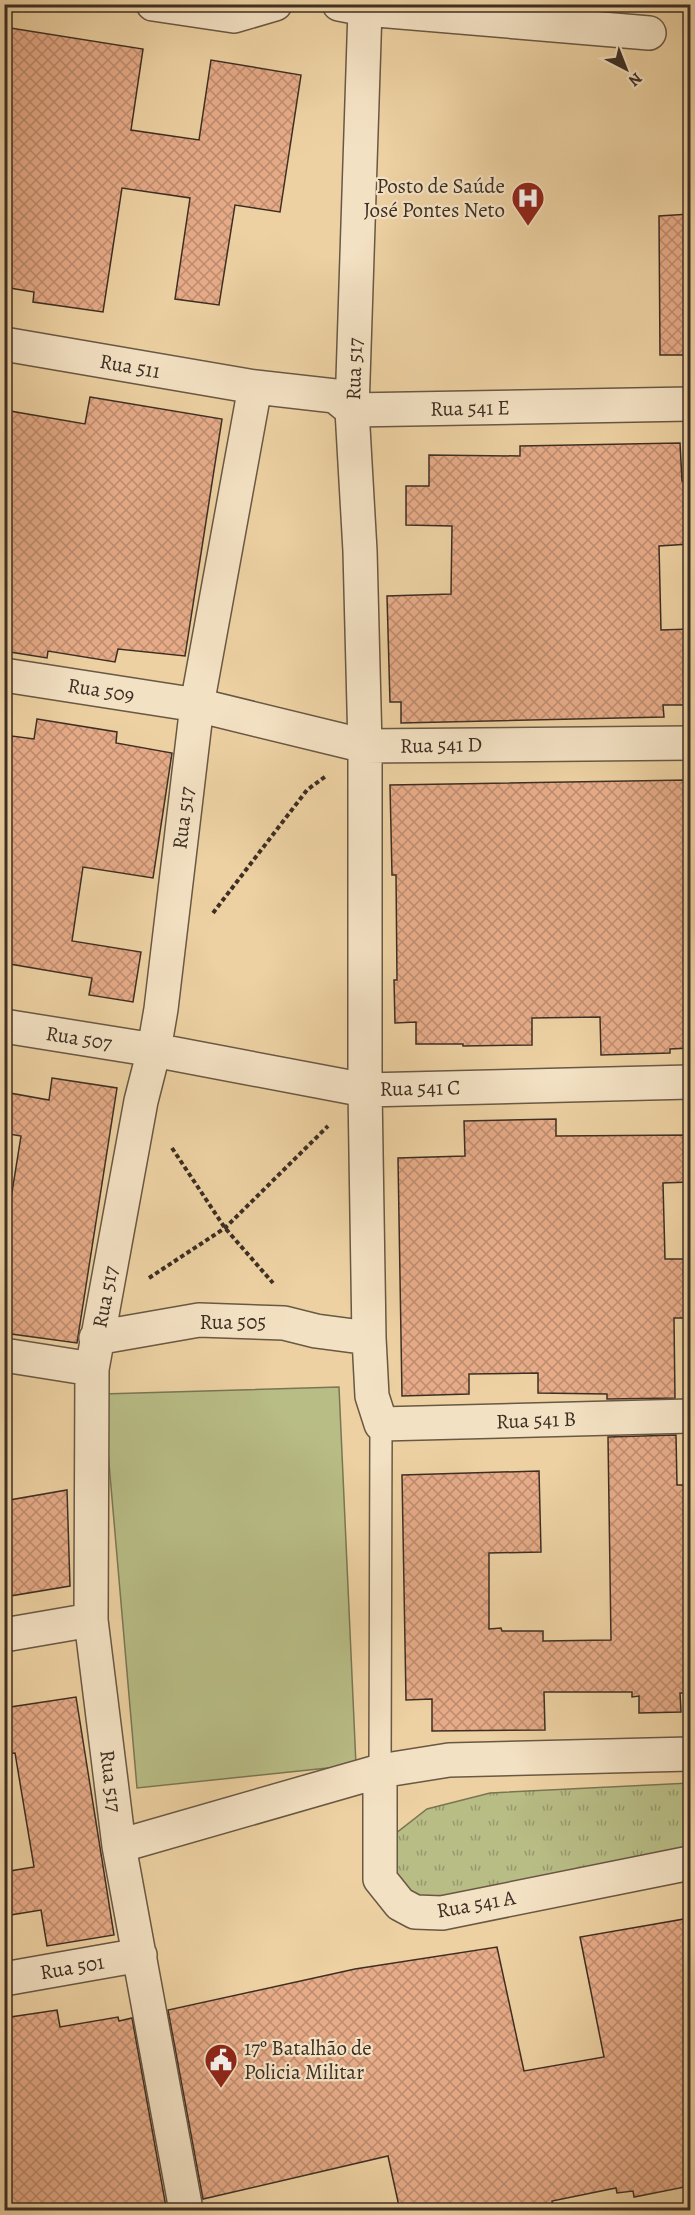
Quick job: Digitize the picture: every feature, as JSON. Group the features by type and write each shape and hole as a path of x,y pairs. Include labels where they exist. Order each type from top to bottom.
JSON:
{"street":[{"path":"153,4 234,16 275,4"},
{"path":"352,7 649,33"},
{"name":"Rua 517","path":"352,7 352,410 360,551 365,746 364,1090 369,1338 372,1396 381,1424"},
{"name":"Rua 511","path":"4,344 255,387"},
{"path":"255,387 335,396 352,410"},
{"name":"Rua 517","path":"186,2211 119,1846 91,1620 97,1338 141,1101 154,1050 161,1008 197,705 255,387"},
{"name":"Rua 541 E","path":"352,410 690,404"},
{"name":"Rua 509","path":"4,675 197,705"},
{"name":"Rua 541 D","path":"197,705 365,746 690,743"},
{"name":"Rua 507","path":"4,1026 154,1050"},
{"name":"Rua 541 C","path":"154,1050 364,1090 690,1082"},
{"name":"Rua 505","path":"4,1355 199,1320 284,1323 316,1331 369,1338"},
{"name":"Rua 541 B","path":"381,1424 690,1416"},
{"path":"4,1635 91,1620"},
{"path":"119,1846 380,1771 449,1760 690,1754"},
{"name":"Rua 541 A","path":"380,1771 380,1879 400,1904 416,1912 442,1914 690,1863"},
{"name":"Rua 501","path":"4,1979 140,1955"}],"lane":[{"name":"Rua 517","path":"380,1771 381,1424"}],"path":[{"path":"209,918 307,790 365,746"},
{"path":"97,1338 225,1228 364,1090"},
{"path":"141,1101 225,1228 278,1288"}],"green space":[{"path":"339,1387 356,1765 137,1788 103,1394"},
{"path":"690,1783 690,1863 442,1913 389,1888 395,1834 427,1809 490,1793"}],"building":[{"path":"4,27 143,49 131,130 199,140 211,60 301,75 280,212 235,205 219,305 175,299 190,198 122,188 103,312 33,302 34,292 4,287"},
{"path":"690,214 690,355 660,355 659,216"},
{"path":"90,397 222,419 185,656 118,649 115,662 48,651 47,658 4,651 4,410 85,424"},
{"path":"680,443 682,481 690,480 690,544 659,546 661,630 690,629 690,705 663,705 664,717 401,723 401,702 390,702 387,596 451,594 452,526 406,525 406,486 429,486 429,455 520,456 520,446"},
{"path":"37,719 117,732 116,743 172,753 153,878 83,867 72,941 141,952 133,1002 89,995 92,978 4,963 4,752 10,753 12,736 34,739"},
{"path":"687,780 687,796 690,796 690,1048 670,1049 670,1053 601,1055 600,1017 532,1018 532,1045 416,1044 416,1022 395,1023 396,875 392,875 390,785"},
{"path":"52,1078 117,1088 77,1343 4,1333 4,1242 21,1136 4,1133 4,1092 49,1100"},
{"path":"556,1119 556,1136 690,1135 690,1182 663,1183 665,1259 690,1259 690,1318 674,1318 675,1398 607,1399 607,1394 538,1393 538,1373 469,1374 469,1394 402,1396 398,1158 465,1156 464,1121"},
{"path":"676,1435 677,1485 690,1485 690,1693 680,1693 681,1712 639,1713 639,1696 632,1697 632,1692 544,1692 545,1730 432,1731 432,1699 406,1700 402,1475 539,1471 541,1552 489,1553 489,1629 543,1631 543,1641 611,1640 608,1437"},
{"path":"67,1490 70,1586 4,1597 4,1501"},
{"path":"76,1697 114,1935 47,1946 41,1910 4,1916 4,1872 34,1867 15,1753 4,1754 4,1708"},
{"path":"690,1918 690,2186 634,2197 633,2191 617,2193 616,2188 552,2201 554,2211 400,2211 388,2156 203,2199 168,2010 355,1969 497,1947 524,2071 604,2057 580,1937"},
{"path":"57,2010 60,2027 118,2017 119,2021 132,2018 166,2207 152,2211 4,2211 4,2018"}],"place":[{"name":"Posto de Saúde José Pontes Neto","path":"528,227"},
{"name":"17º Batalhão de Policia Militar","path":"221,2089"}]}
